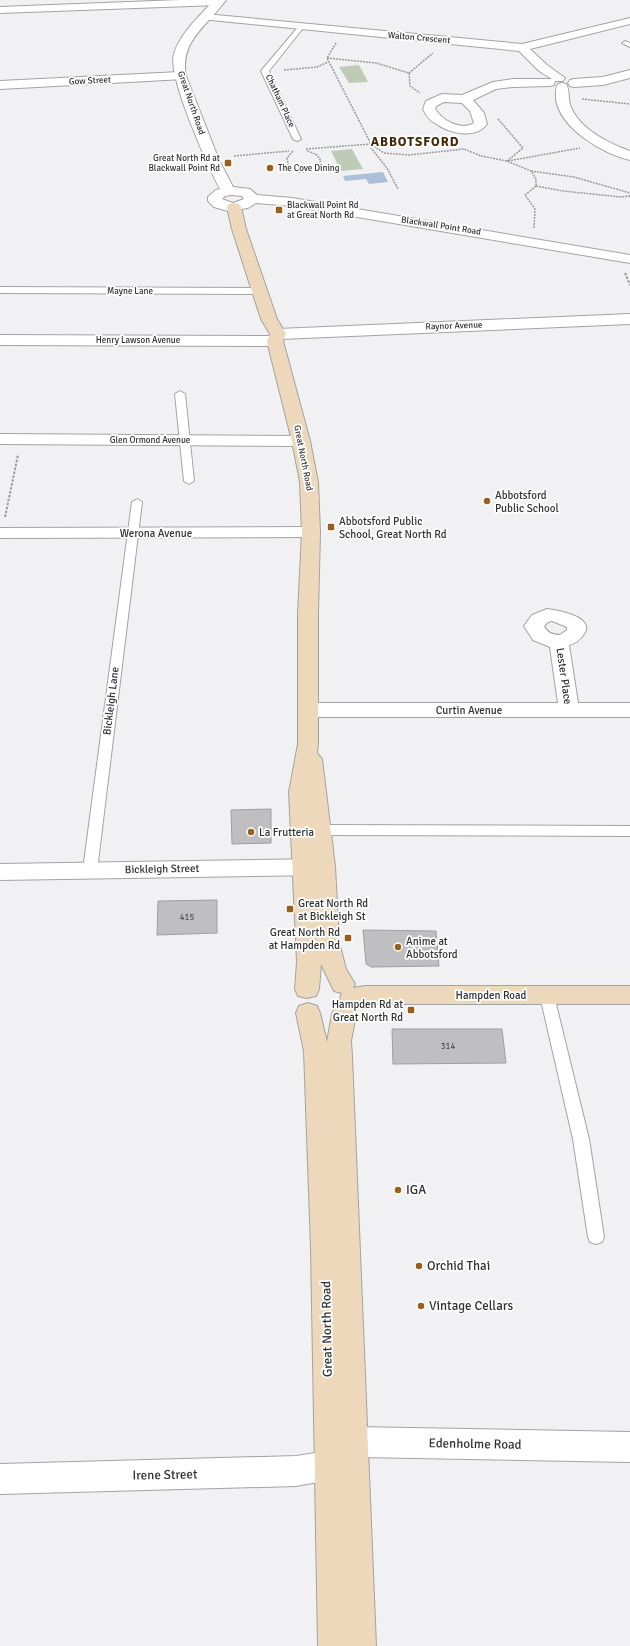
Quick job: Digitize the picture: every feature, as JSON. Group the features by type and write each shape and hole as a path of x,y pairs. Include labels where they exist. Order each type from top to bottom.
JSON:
{"main road":[{"name":"Great North Road","path":"234,207 239,229 261,291 269,319 277,337 309,482 311,532 308,614 308,744 300,792 311,830 313,867 308,1001 316,1051 325,1248 334,1646"},
{"name":"Great North Road","path":"313,867 328,952 346,999 339,1056 354,1442 360,1646"},
{"path":"324,980 337,982 346,999 330,1019 322,1019 308,1001 317,982 324,980"},
{"name":"Hampden Road","path":"346,999 365,995 630,995"}],"street":[{"path":"0,10 219,1"},
{"name":"Great North Road","path":"219,1 187,39 181,51 178,62 180,76 212,160 228,191"},
{"name":"Walton Crescent","path":"205,17 522,48 630,21"},
{"path":"522,48 557,82 564,106 573,121 593,138 630,156"},
{"path":"464,99 493,86 513,83 557,82 569,79 574,83 598,83 630,74"},
{"name":"Gow Street","path":"0,85 180,76"},
{"path":"451,97 464,99 471,105 481,120 481,124 478,127 465,129 444,124 432,114 429,109 430,104 435,100 451,97"},
{"path":"228,191 245,192 249,194 252,199 246,204 234,207 222,205 215,201 215,197 218,194 228,191"},
{"name":"Blackwall Point Road","path":"252,199 265,198 292,202 630,258"},
{"name":"Raynor Avenue","path":"277,337 630,318"},
{"name":"Henry Lawson Avenue","path":"0,340 277,337"},
{"name":"Glen Ormond Avenue","path":"0,439 301,441"},
{"name":"Werona Avenue","path":"0,533 311,532"},
{"name":"Lester Place","path":"559,641 569,710"},
{"name":"Curtin Avenue","path":"308,710 630,710"},
{"name":"Bickleigh Street","path":"0,872 313,867"},
{"path":"329,1465 354,1442"},
{"name":"Edenholme Road","path":"354,1442 630,1447"},
{"name":"Irene Street","path":"0,1479 296,1471 329,1465"}],"lane":[{"name":"Chatham Place","path":"297,140 265,71 301,27"},
{"name":"Mayne Lane","path":"0,290 261,291"},
{"path":"180,394 189,481"},
{"name":"Bickleigh Lane","path":"90,870 137,502"},
{"path":"311,830 630,831"},
{"path":"547,996 582,1145 596,1237"}],"path":[{"path":"326,58 344,31"},
{"path":"409,73 449,41"},
{"path":"326,58 371,144 371,148 387,168 398,189"},
{"path":"326,58 376,63 409,73"},
{"path":"265,71 317,67 328,62"},
{"path":"409,73 410,86 421,94 435,100"},
{"path":"578,98 630,104"},
{"path":"497,118 523,148 507,161"},
{"path":"371,144 384,153 395,155 435,153 464,149 480,156 507,161 530,171 574,177 630,194"},
{"path":"507,161 605,144"},
{"path":"294,150 287,158 289,168 297,172 311,171 321,162 316,155 305,150"},
{"path":"530,171 536,179 536,186"},
{"path":"534,234 535,210 525,195 536,186 563,191 621,197 630,194"},
{"path":"0,533 20,449"}],"green space":[{"path":"359,65 368,82 349,83 339,67"},
{"path":"352,149 363,169 341,171 331,151"}],"water":[{"path":"383,172 388,182 369,184 366,179 345,181 343,176"}],"building":[{"name":"La Frutteria","path":"271,809 271,843 232,844 231,810"},
{"path":"217,900 217,933 157,935 158,901"},
{"name":"Anime at Abbotsford","path":"363,930 436,931 439,966 371,967 366,964"},
{"path":"392,1029 502,1029 506,1063 393,1064"}],"place":[{"name":"Great North Rd at Blackwall Point Rd","path":"228,163"},
{"name":"The Cove Dining","path":"270,168"},
{"name":"Blackwall Point Rd at Great North Rd","path":"279,210"},
{"name":"Abbotsford Public School","path":"487,501"},
{"name":"Abbotsford Public School, Great North Rd","path":"331,527"},
{"name":"La Frutteria","path":"251,832"},
{"name":"Great North Rd at Bickleigh St","path":"290,909"},
{"name":"Great North Rd at Hampden Rd","path":"348,938"},
{"name":"Anime at Abbotsford","path":"398,947"},
{"name":"Hampden Rd at Great North Rd","path":"411,1010"},
{"name":"IGA","path":"398,1190"},
{"name":"Orchid Thai","path":"419,1266"},
{"name":"Vintage Cellars","path":"421,1306"}],"district":[{"name":"ABBOTSFORD","path":"415,142"}]}
